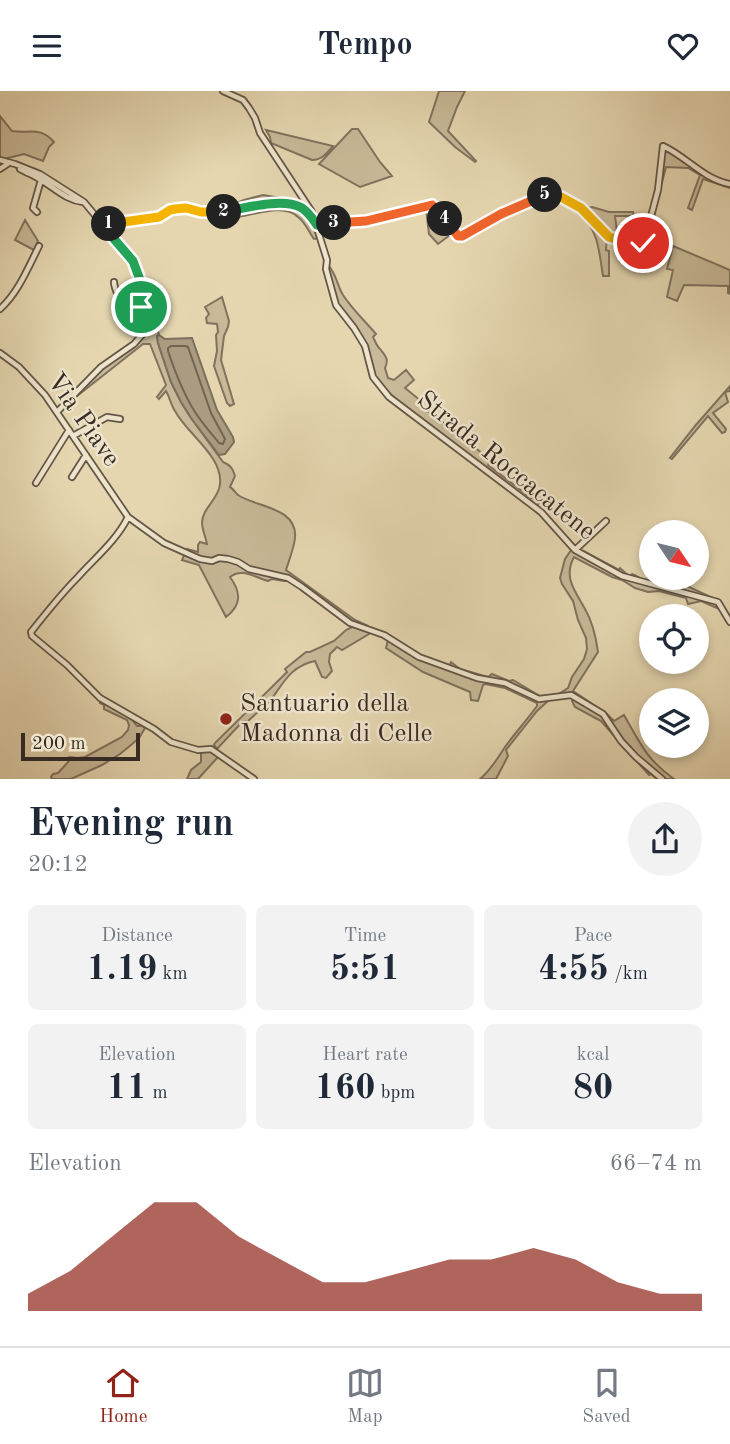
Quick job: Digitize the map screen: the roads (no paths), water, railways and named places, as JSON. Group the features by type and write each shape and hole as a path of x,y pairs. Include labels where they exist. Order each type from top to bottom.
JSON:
{"street":[{"path":"223,91 243,100"},
{"name":"Strada Roccacatene","path":"242,91 243,100 255,118 260,133 306,200 317,225 336,306 365,346 373,377 389,397 541,512 575,550 622,576 718,602 730,622"},
{"path":"102,225 159,217 175,209 221,212 282,203 303,209 317,225 366,221 432,205 456,234 462,236 501,214 548,194 561,197 581,208 609,237 643,243 657,190 663,146 699,172 730,184"},
{"path":"0,160 40,174 83,202 133,261 143,288 149,323 147,329 134,344 101,367 57,412"},
{"path":"0,169 12,163"},
{"path":"12,163 72,201 83,202"},
{"path":"37,212 33,208 41,180"},
{"path":"0,309 16,291 39,246"},
{"path":"114,282 117,293 148,313"},
{"name":"Via Piave","path":"0,353 37,385 128,517"},
{"path":"73,436 107,417 120,419"},
{"path":"36,482 69,430"},
{"path":"72,477 86,455"},
{"path":"254,779 211,749 198,750 171,742 100,698 67,665 32,636 31,632 62,593 113,540 128,517 172,548 200,559 228,559 249,569 288,578 350,623 383,635 419,657 477,678 505,683 539,699 570,695 603,714 621,741 662,779"},
{"path":"575,550 606,520"}],"water":[{"path":"159,335 165,339 192,338 217,410 233,437 234,442 225,454 219,455 181,402 158,343"}],"place":[{"name":"Santuario della Madonna di Celle","path":"226,719"}]}
